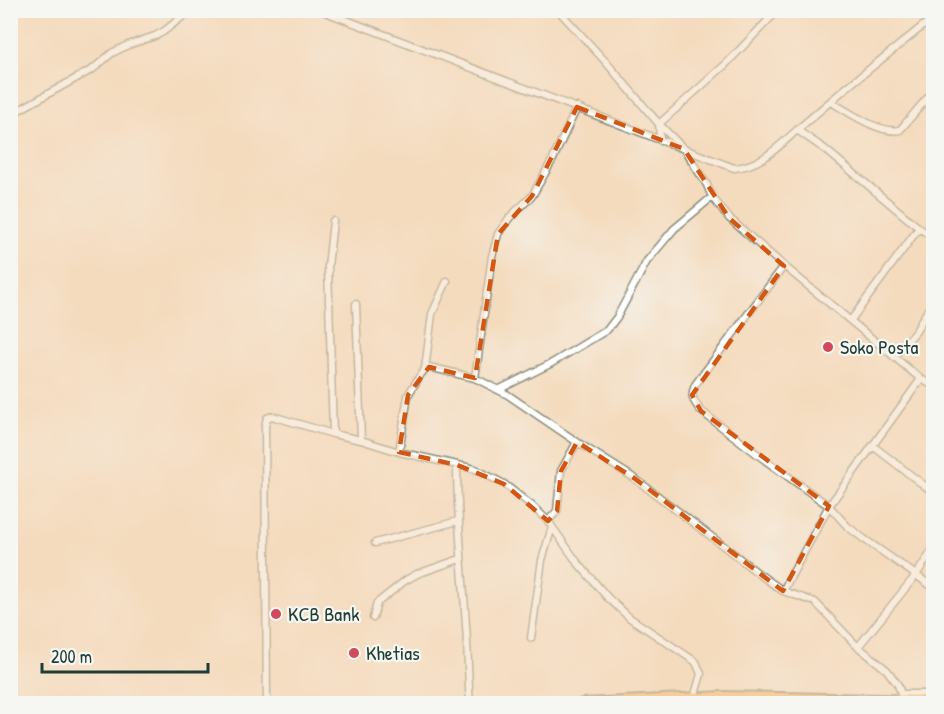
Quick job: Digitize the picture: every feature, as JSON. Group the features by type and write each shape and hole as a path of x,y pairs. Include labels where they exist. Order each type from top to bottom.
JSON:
{"highway":[{"path":"582,704 694,698 933,701"}],"street":[{"path":"10,115 93,69 112,52 163,32 191,10"},
{"path":"320,10 734,168 755,163 770,154 933,17"},
{"path":"558,10 684,149 712,197 729,218 894,357 933,386"},
{"path":"659,124 726,64 778,10"},
{"path":"831,102 870,124 893,132 900,130 933,90"},
{"path":"475,378 492,256 498,234 510,217 532,196 553,159 577,107"},
{"path":"659,124 660,139"},
{"path":"797,130 826,150 933,238"},
{"path":"498,390 552,363 608,330 647,261 674,229 712,197"},
{"path":"333,221 328,267 333,434"},
{"path":"851,320 919,228"},
{"path":"784,266 695,385 692,395 694,402 701,411 829,506 847,526 933,588"},
{"path":"399,452 408,395 425,369 432,314 447,281"},
{"path":"894,357 916,331 933,303"},
{"path":"356,304 361,440"},
{"path":"425,369 429,367 475,378 515,399 634,478 783,591 815,602 858,647 887,670 898,685 901,697 933,694"},
{"path":"783,591 829,506 921,379"},
{"path":"267,704 265,426 267,418 272,416 399,452 474,469 504,484 531,505 550,524 577,562 608,598 630,618 696,662 701,674 694,698"},
{"path":"531,638 542,560 550,524 557,511 561,471 577,442"},
{"path":"873,446 933,493"},
{"path":"457,465 460,559 470,704"},
{"path":"375,543 458,521"},
{"path":"858,647 916,575 933,548"},
{"path":"373,618 377,603 406,580 460,559"}],"highlighted area":[{"path":"577,107 684,149 729,218 784,266 692,395 701,411 829,506 783,591 634,478 577,442 561,471 557,511 548,521 504,484 457,465 399,452 408,395 429,367 475,378 498,234 532,196"}],"place":[{"name":"Soko Posta","path":"828,347"},
{"name":"KCB Bank","path":"276,614"},
{"name":"Khetias","path":"354,653"}]}
